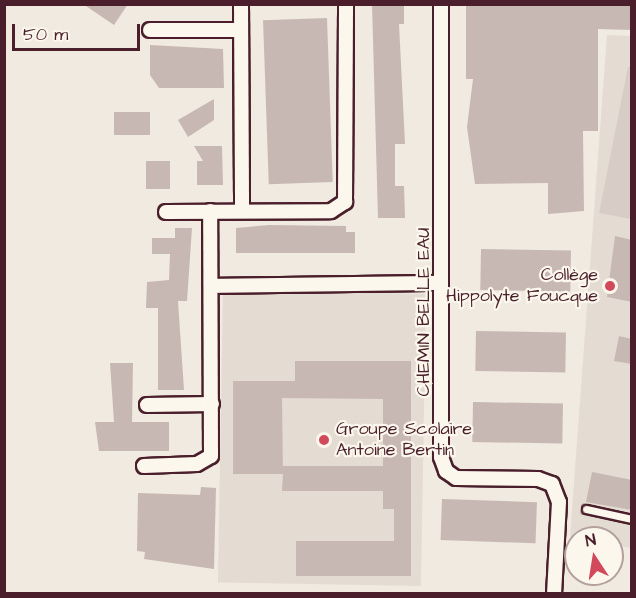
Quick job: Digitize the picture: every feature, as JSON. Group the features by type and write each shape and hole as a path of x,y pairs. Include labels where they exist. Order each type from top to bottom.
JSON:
{"street":[{"path":"241,4 242,211"},
{"path":"166,212 331,211 345,202 346,4"},
{"name":"CHEMIN BELLE EAU","path":"441,4 441,284 446,471 456,478 538,478 552,484 559,502 554,594"},
{"path":"150,30 240,30"},
{"path":"144,466 206,462 211,456 210,212"},
{"path":"212,286 441,284"},
{"path":"147,405 212,404"}],"lane":[{"path":"586,509 632,519"}],"shaded area":[{"name":"Collège Hippolyte Foucque","path":"607,35 631,36 631,548 624,547 624,526 571,526"},
{"path":"628,67 632,67 631,219 599,213"},
{"name":"Groupe Scolaire Antoine Bertin","path":"223,290 426,294 421,586 218,582"}],"building":[{"path":"83,4 128,4 114,25"},
{"path":"372,4 404,4 404,24 399,24 405,144 395,144 395,186 404,186 405,218 378,218"},
{"path":"466,4 632,4 632,30 598,29 598,131 583,131 584,211 548,214 548,183 475,184 467,127 473,79 466,79"},
{"path":"327,18 333,182 269,184 263,20"},
{"path":"150,45 223,49 224,88 159,88 150,75"},
{"path":"214,99 214,120 188,137 178,120"},
{"path":"114,112 150,112 150,135 114,135"},
{"path":"194,146 222,146 223,185 197,185 197,161 203,161"},
{"path":"146,161 170,161 170,189 146,189"},
{"path":"269,225 346,226 346,232 355,232 355,253 236,253 236,228"},
{"path":"175,228 192,228 187,301 178,301 184,390 158,390 158,308 146,308 147,282 169,280 170,254 152,254 152,238 175,238"},
{"path":"615,236 632,240 632,302 607,297"},
{"path":"481,249 571,251 570,292 480,290"},
{"path":"476,331 566,333 565,373 475,371"},
{"path":"619,336 632,339 632,364 614,361"},
{"path":"295,361 411,361 411,576 296,576 296,541 394,541 394,509 383,509 383,491 282,491 283,474 233,474 233,381 295,381","holes":["282,398 383,399 383,466 283,466 283,473"]},
{"path":"110,363 133,363 132,422 169,422 169,451 99,451 95,422 114,422"},
{"path":"473,402 563,404 562,444 472,442"},
{"path":"592,472 632,480 632,510 586,502"},
{"path":"201,487 216,488 214,569 144,559 145,552 137,551 138,493 200,495"},
{"path":"442,499 537,502 536,543 441,540"}],"place":[{"name":"Collège Hippolyte Foucque","path":"610,286"},
{"name":"Groupe Scolaire Antoine Bertin","path":"324,440"}]}
